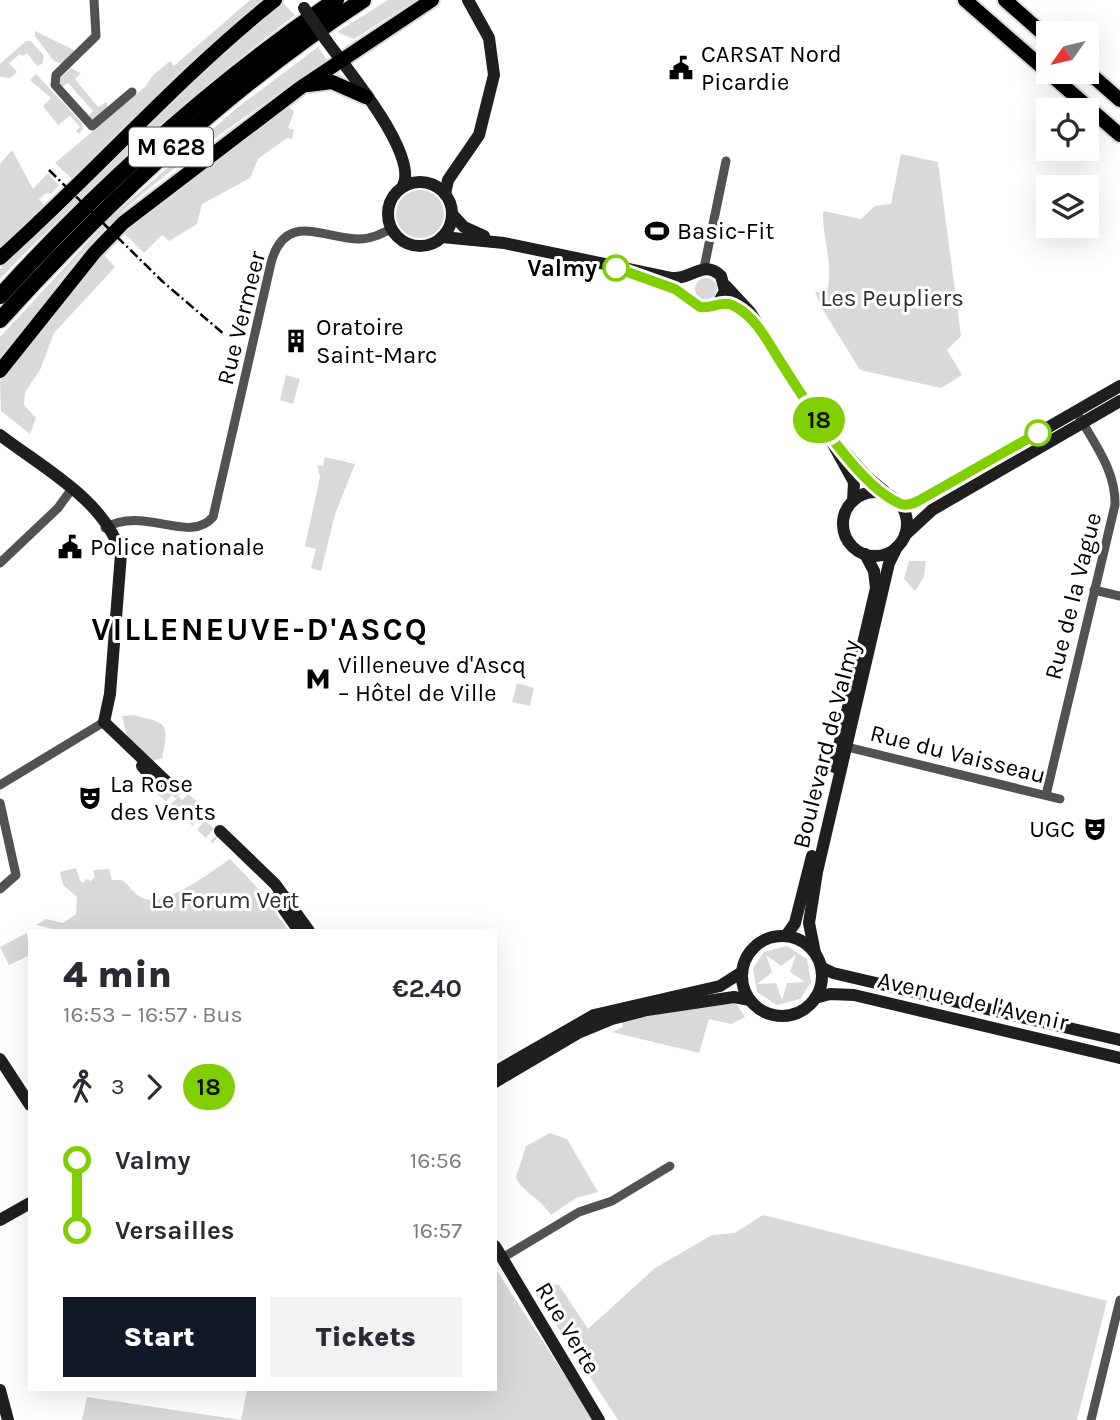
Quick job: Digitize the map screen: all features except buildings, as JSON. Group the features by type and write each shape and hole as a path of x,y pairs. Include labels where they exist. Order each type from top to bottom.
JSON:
{"highway":[{"name":"M 628","path":"0,296 100,191 175,123 244,66 335,0"},
{"name":"M 628","path":"0,320 96,218 173,145 280,58 363,0"}],"main road":[{"path":"0,258 81,183 198,65 275,0"},
{"name":"M 628","path":"0,371 87,261 123,223 300,88 432,0"},
{"path":"965,0 1120,135"},
{"path":"1005,0 1036,27"},
{"path":"300,88 315,83 332,82 366,97"},
{"path":"1099,82 1120,100"}],"street":[{"path":"94,0 96,36 56,75 55,85 92,126 132,92"},
{"path":"468,0 489,38 494,75 479,135 450,177 445,194 452,214 469,230 504,243"},
{"path":"301,4 399,148 406,173 403,186 389,203 387,217 391,229 400,239 414,245 429,245 442,237 450,225 452,214"},
{"path":"690,300 686,288 698,271 726,161"},
{"path":"403,186 425,182 445,194"},
{"name":"Rue Vermeer","path":"107,527 135,518 193,529 203,526 212,517 276,249 290,235 306,229 356,239 391,229"},
{"path":"442,237 456,236 504,243 678,279 698,271 718,272 726,286 748,309 822,424 854,482 853,501 844,516 844,531 852,545 865,554 884,555 897,547 905,535 929,512 1079,417 1120,386"},
{"path":"615,268 675,289 703,308 719,303 738,308 761,331"},
{"path":"719,303 726,286"},
{"path":"853,501 873,492 913,503 1079,417 1120,401"},
{"name":"Rue de la Vague","path":"1046,795 1113,515 1115,488 1106,463 1079,417"},
{"path":"822,424 867,477 895,499 907,520 905,535"},
{"path":"0,435 107,527 120,566 110,694 104,722 0,785"},
{"path":"0,445 70,493"},
{"path":"0,563 70,493"},
{"name":"Boulevard de Valmy","path":"815,953 809,933 810,903 889,563 897,547"},
{"name":"Boulevard de Valmy","path":"786,936 797,919 875,592 874,572 865,554"},
{"path":"1094,590 1120,596"},
{"path":"104,722 130,748 151,780 166,788"},
{"name":"Rue du Vaisseau","path":"847,747 1060,799"},
{"path":"0,803 16,875 0,889"},
{"path":"298,929 262,881 218,835 275,884 308,929"},
{"path":"773,936 786,936 800,940 815,953 821,967 821,985 815,998 802,1010 785,1016 767,1013 750,1000 743,987 742,972 747,956 758,944 773,936"},
{"name":"Avenue de l'Avenir","path":"821,967 833,973 1120,1040"},
{"path":"497,1071 594,1015 719,986 742,972"},
{"name":"Avenue de l'Avenir","path":"815,998 835,993 854,995 1120,1058"},
{"path":"497,1081 578,1033 625,1015 734,997 750,1000"},
{"path":"0,1059 28,1102"},
{"path":"497,1251 579,1212 612,1201 670,1166"},
{"path":"0,1220 28,1204"},
{"name":"Rue Verte","path":"497,1251 599,1420"},
{"path":"1091,1420 1120,1300"},
{"path":"0,1390 8,1420"}],"green space":[{"path":"250,0 264,0 177,74 73,180 55,163 146,86 152,76 170,61 174,66"},
{"path":"388,0 416,0 354,39 337,32"},
{"path":"283,3 295,15 142,141 0,279 0,269 210,67"},
{"path":"35,31 76,53 63,64 54,61 35,36"},
{"path":"26,41 31,41 44,56 42,64 37,66 27,53 23,56 20,54 9,63 17,72 10,78 0,77 0,64"},
{"path":"318,47 327,60 172,170 115,219 78,258 0,358 0,337 114,214 237,108"},
{"path":"71,68 81,73 75,79 98,107 107,102 108,109 93,121 87,117 93,111 68,83 62,87 59,84 61,77"},
{"path":"36,74 82,123 83,129 79,134 76,131 80,127 70,116 58,125 43,106 51,98 30,80"},
{"path":"288,106 294,112 288,128 294,130 292,139 287,138 258,159 250,178 202,204 197,224 169,241 162,235 144,253 123,232 243,137"},
{"path":"12,150 33,189 48,173 59,185 51,194 46,193 39,199 45,207 0,247 0,164"},
{"name":"Les Peupliers","path":"901,154 938,162 961,336 947,350 962,375 941,388 860,370 815,292 827,292 829,281 823,211 861,219 875,206 891,204"},
{"path":"420,190 437,197 444,214 437,231 420,238 403,231 396,214 403,197"},
{"path":"102,253 115,267 54,333 40,370 25,392 24,405 36,418 30,434 1,411 0,382"},
{"path":"706,278 714,281 717,289 714,297 706,300 698,297 695,289 698,281"},
{"path":"286,375 300,379 293,404 280,400"},
{"path":"325,457 355,464 335,514 321,571 311,568 316,549 305,546 320,477 317,465 323,466"},
{"path":"909,561 926,561 924,577 915,591 904,579"},
{"path":"517,683 534,688 530,706 512,702"},
{"path":"133,715 153,720 163,726 166,737 162,758 153,761 127,737 122,716"},
{"name":"Le Forum Vert","path":"230,859 255,885 288,929 53,929 36,925 46,919 63,923 76,914 77,897 63,885 60,872 76,868 80,881 84,883 86,879 91,881 95,877 93,870 109,869 112,880 122,880 142,898 152,900 175,893"},
{"path":"27,933 28,956 9,965 0,947"},
{"path":"787,946 807,959 811,982 800,999 777,1005 757,992 753,968 764,952","holes":["766,955 781,966 796,955 790,972 805,982 787,983 782,1000 776,983 757,984 772,972"]},
{"path":"734,1000 745,1017 731,1024 709,1019 699,1053 612,1032 623,1027 621,1021"},
{"path":"550,1133 567,1139 598,1192 576,1198 551,1215 516,1177 526,1146"},
{"path":"763,1215 1107,1301 1077,1420 618,1420 534,1291 546,1284 559,1285 588,1329 655,1268 712,1235 735,1233"},
{"path":"497,1271 594,1420 241,1420 247,1391 497,1391"},
{"path":"87,1397 241,1420 82,1420"}],"tunnel":[{"path":"171,786 194,807"},
{"path":"161,789 216,839"}],"railway":[{"path":"49,170 162,281 225,335"}],"bus line":[{"name":"18","path":"616,268 675,289 700,307 709,308 724,303 732,304 742,311 761,331 822,424 874,485 902,504 913,503 941,489 1038,433"}],"place":[{"name":"CARSAT Nord Picardie","path":"681,68"},
{"name":"Basic-Fit","path":"657,231"},
{"name":"Valmy","path":"616,268"},
{"name":"Oratoire Saint-Marc","path":"296,341"},
{"name":"Police nationale","path":"70,547"},
{"name":"Villeneuve d'Ascq – Hôtel de Ville","path":"318,679"},
{"name":"La Rose des Vents","path":"90,798"},
{"name":"UGC","path":"1095,829"}],"district":[{"name":"VILLENEUVE-D'ASCQ","path":"260,629"}]}
